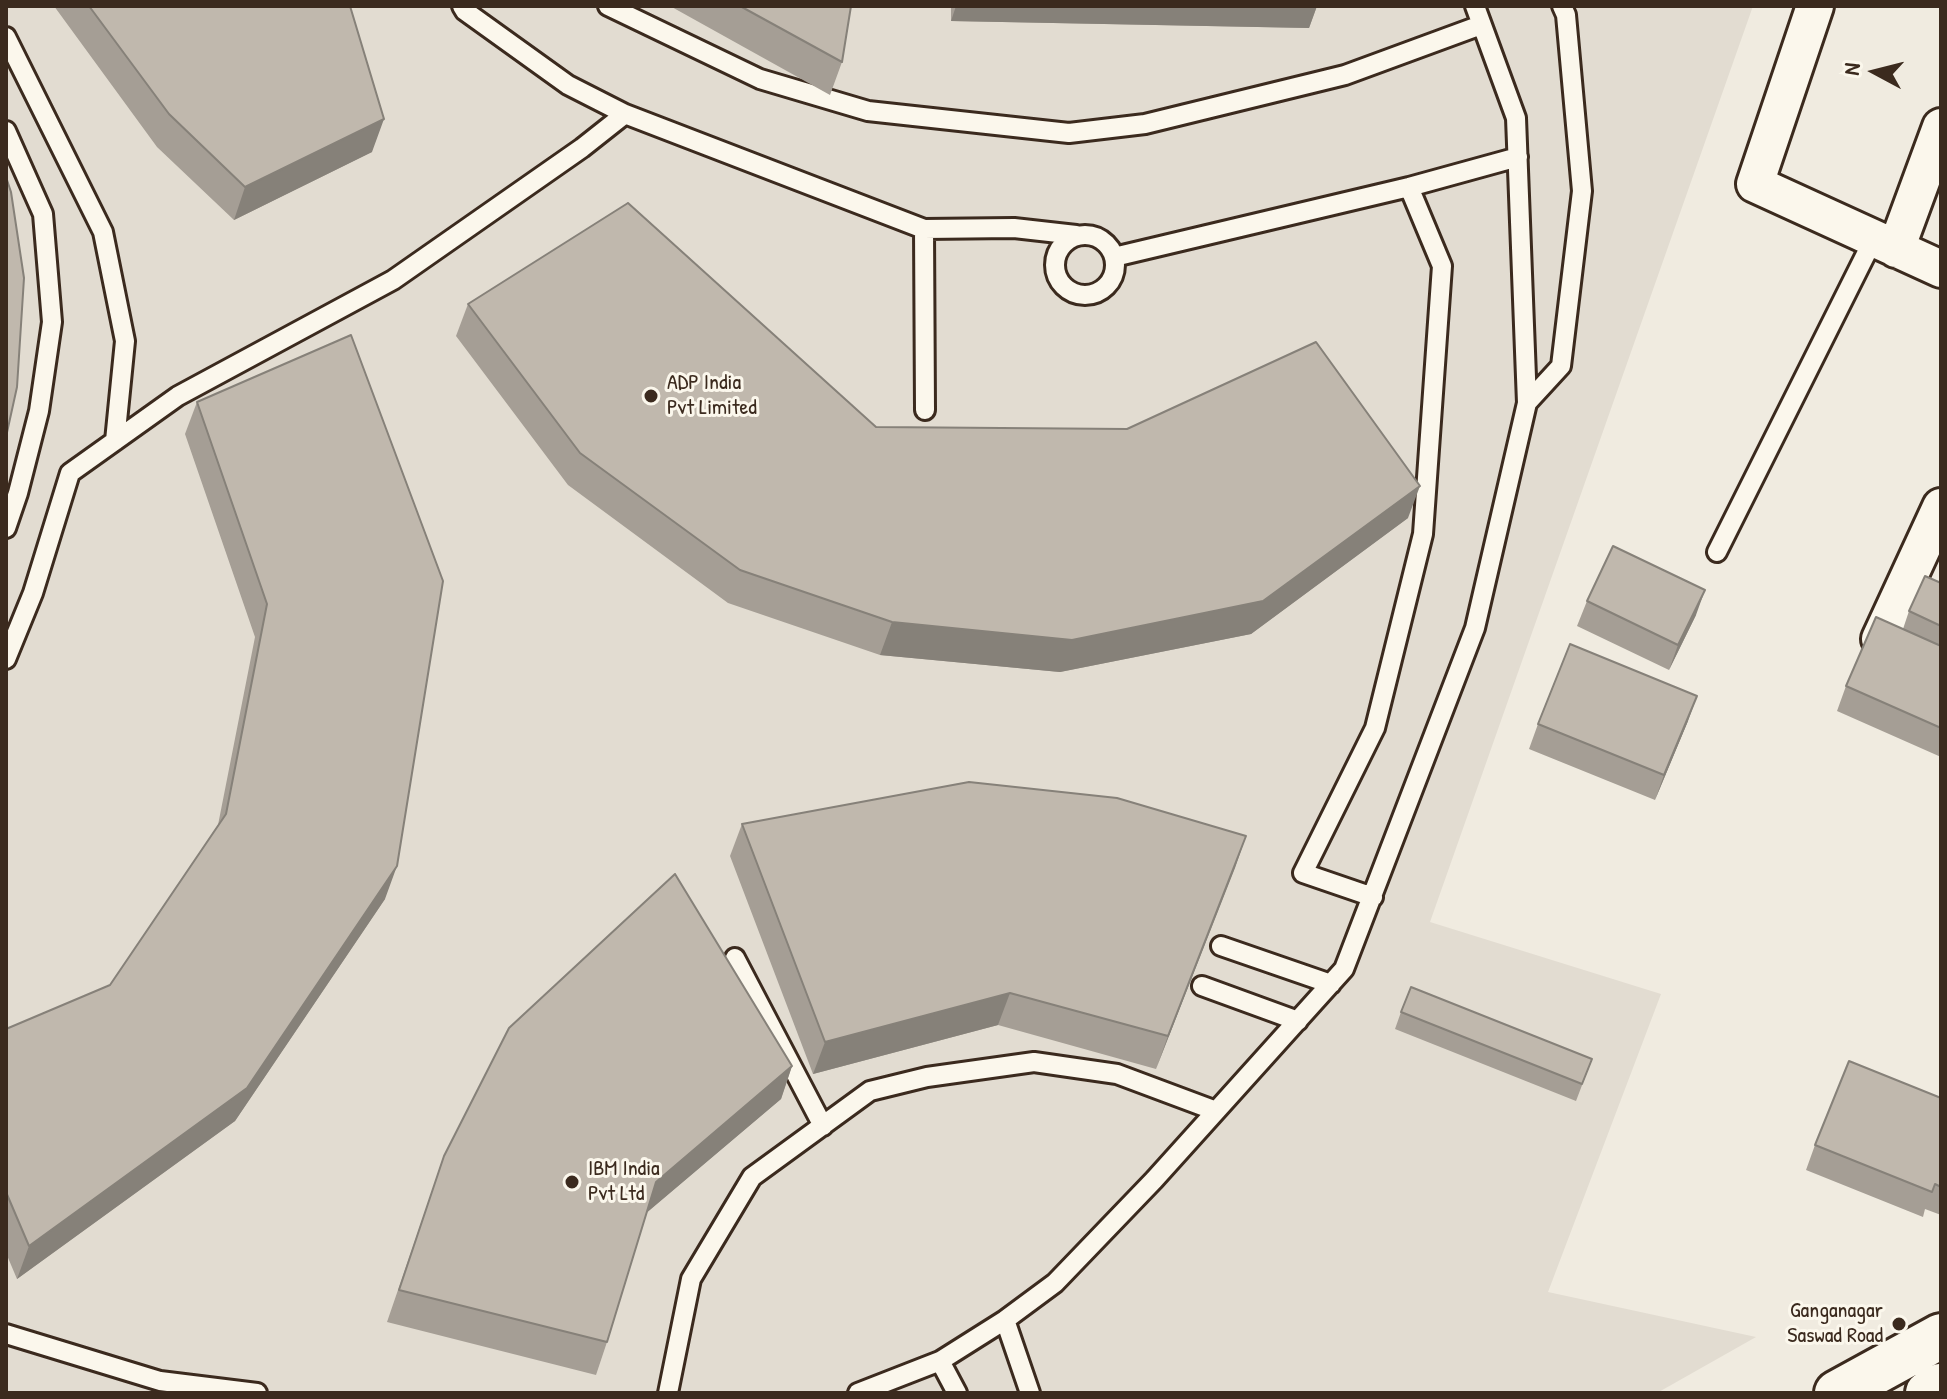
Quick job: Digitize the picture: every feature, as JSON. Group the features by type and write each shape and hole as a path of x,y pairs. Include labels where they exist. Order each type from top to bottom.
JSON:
{"highway":[{"path":"1837,1393 1941,1336"},
{"path":"1928,1393 1941,1386"}],"street":[{"path":"1815,6 1755,184 1941,269"},
{"path":"1885,244 1941,127"},
{"path":"1941,507 1880,639 1941,665"}],"lane":[{"path":"462,6 568,85 625,114 924,229 1014,228 1088,234 1099,238 1109,246 1115,269 1111,280 1092,295 1081,296 1069,292 1055,274 1054,261 1065,241 1076,235"},
{"path":"608,6 760,79 868,111 1069,133 1145,124 1345,75 1481,25"},
{"path":"858,1393 940,1361 1005,1320 1055,1283 1344,969 1475,628 1527,403 1516,118 1475,6"},
{"path":"1527,403 1561,366 1582,191 1566,15 1562,6"},
{"path":"6,37 103,232 125,341 115,441"},
{"path":"6,659 33,593 70,473 178,396 393,280 582,148 625,114"},
{"path":"6,131 43,214 52,322 39,411 6,528"},
{"path":"1114,257 1409,187 1518,157"},
{"path":"1373,897 1303,873 1375,728 1423,534 1442,266 1409,187"},
{"path":"924,229 925,410"},
{"path":"1717,552 1885,244"},
{"path":"1221,946 1331,984"},
{"path":"735,958 823,1126"},
{"path":"1202,986 1298,1021"},
{"path":"668,1393 691,1279 752,1177 870,1091 927,1077 1034,1062 1117,1074 1216,1111"},
{"path":"1005,1320 1030,1393"},
{"path":"6,1334 160,1381 257,1393"},
{"path":"940,1361 957,1393"}],"shaded area":[{"path":"6,6 1753,6 1430,922 1661,994 1548,1292 1756,1337 1657,1393 6,1393"}],"building":[{"path":"89,6 350,6 384,119 245,187 169,114"},
{"path":"740,6 851,6 842,62"},
{"path":"6,177 24,278 17,387 6,437"},
{"path":"628,203 876,427 1127,429 1316,342 1420,486 1263,601 1072,640 892,622 740,570 580,453 468,304"},
{"path":"351,335 443,581 397,866 247,1088 29,1246 6,1192 6,1029 110,985 226,814 267,604 197,402"},
{"path":"1613,546 1705,590 1678,645 1587,601"},
{"path":"1925,576 1941,583 1941,626 1909,611"},
{"path":"1876,617 1941,646 1941,728 1846,686"},
{"path":"1570,644 1697,696 1664,775 1538,724"},
{"path":"969,782 1117,798 1246,836 1168,1036 1010,993 825,1042 742,824"},
{"path":"675,874 792,1066 656,1182 607,1342 399,1290 444,1156 509,1028"},
{"path":"1411,987 1592,1059 1582,1084 1401,1012"},
{"path":"1849,1061 1941,1098 1941,1187 1935,1184 1932,1192 1815,1145"}],"place":[{"name":"ADP India Pvt Limited","path":"651,396"},
{"name":"IBM India Pvt Ltd","path":"572,1182"},
{"name":"Ganganagar Saswad Road","path":"1899,1324"}]}
